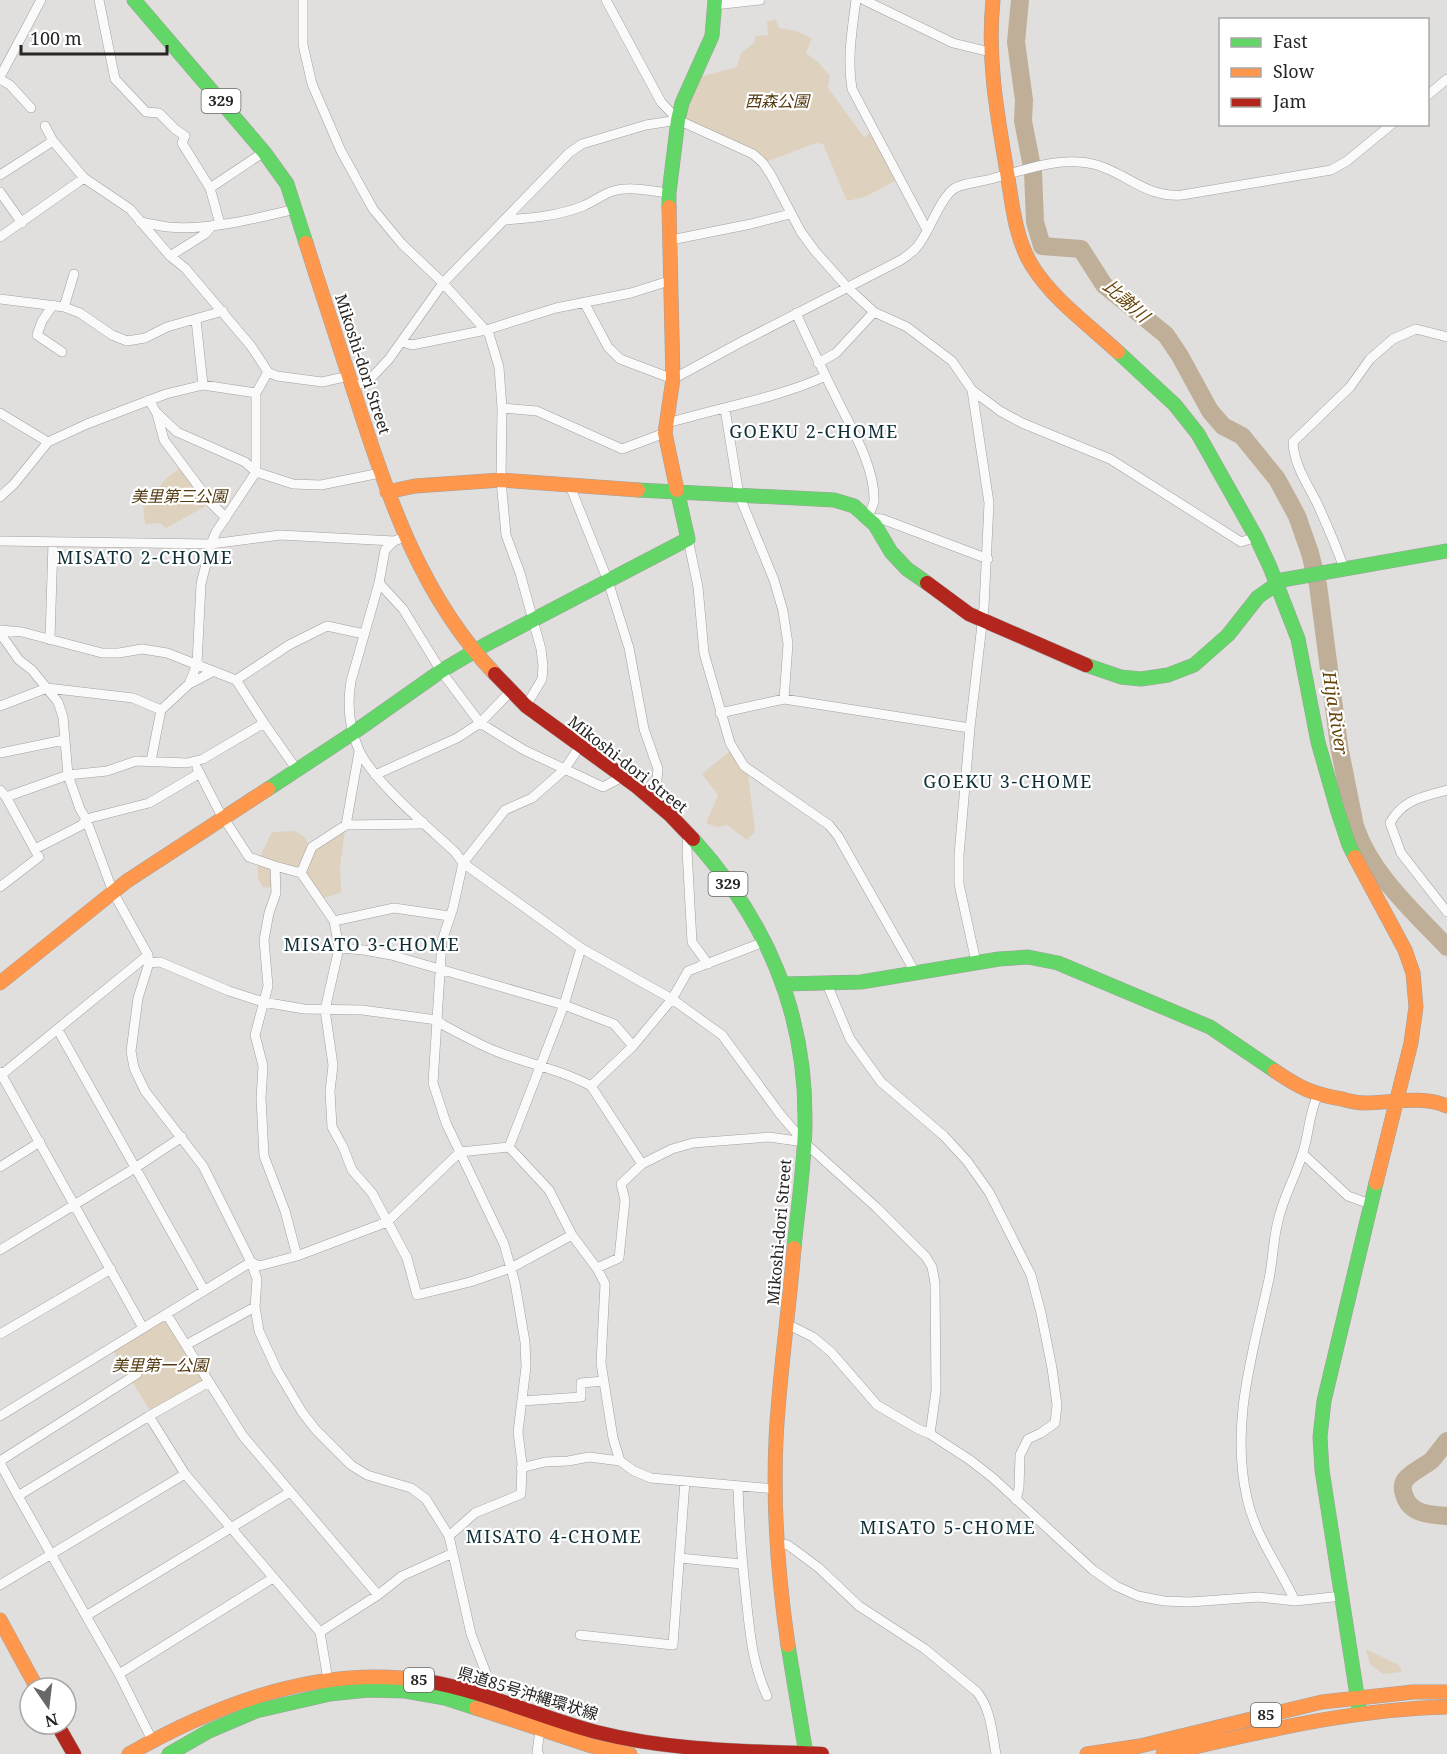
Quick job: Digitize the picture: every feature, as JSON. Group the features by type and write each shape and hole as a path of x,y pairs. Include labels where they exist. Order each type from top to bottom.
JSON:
{"main road":[{"name":"Mikoshi-dori Street","path":"134,0 264,152 287,184 387,492 399,539 427,582 474,652 510,692 643,793 688,834 739,898 784,984 797,1034 805,1107 788,1324 779,1401 774,1489 780,1586 793,1690 806,1754"},
{"path":"993,0 990,20 993,88 1012,172 1017,231 1027,258 1054,292 1175,405 1198,434 1256,537 1298,639 1318,742 1349,844 1405,950 1413,973 1416,1007 1411,1043 1370,1204 1321,1421 1322,1470 1359,1713"},
{"path":"0,982 113,892 353,733 441,671 688,539 666,428 673,379 669,193 682,103 712,36 714,3"},
{"path":"387,492 415,486 501,480 570,486 834,500 854,506 875,525 891,552 907,569 981,621 1074,661 1121,677 1141,679 1179,671 1207,655 1228,635 1258,597 1276,583 1304,575 1447,551"},
{"path":"784,984 861,982 976,962 1028,957 1058,963 1210,1027 1300,1088 1317,1095 1362,1103 1415,1100 1435,1101 1447,1106"},
{"path":"0,1620 31,1676"},
{"name":"県道85号沖縄環状線","path":"129,1754 152,1740 253,1698 328,1680 368,1676 406,1677 447,1684 480,1693 544,1717 598,1732 653,1742 715,1750 822,1754"},
{"name":"県道85号沖縄環状線","path":"169,1754 209,1731 256,1711 330,1694 368,1690 405,1691 446,1698 540,1731 630,1754"},
{"name":"85","path":"1087,1754 1140,1746 1322,1702 1358,1696 1447,1692"},
{"name":"85","path":"1164,1754 1359,1713 1413,1707 1447,1707"},
{"path":"64,1736 74,1754"}],"street":[{"path":"31,108 10,85 0,78 41,0"},
{"path":"99,0 115,79 146,112 159,113 174,129 185,136 182,143 210,188 217,225"},
{"path":"303,0 303,45 312,84 341,152 373,209 402,244 443,283 489,334 499,367 502,408 501,480 506,535 520,573 543,666 542,679 526,706"},
{"path":"606,0 661,102 678,120 753,154 763,163 790,214 814,251 874,312 907,327 952,361 972,390 1000,411 1022,423 1110,459 1241,542 1256,537"},
{"path":"714,3 760,0"},
{"path":"856,0 850,48 849,73 852,88 927,230"},
{"path":"864,0 953,43 990,52"},
{"path":"1429,94 1447,79"},
{"path":"45,126 53,141 84,178 130,209 170,256 185,268 251,345 268,372 277,376 322,382 362,383 374,375 403,342 443,283 506,220 549,171 569,153 582,144 646,125 678,120"},
{"path":"585,304 608,347 620,359 673,379 901,260 916,248 956,188 1012,172 1062,162 1081,162 1110,170 1159,194 1182,195 1331,170 1347,161 1390,126"},
{"path":"0,175 53,141"},
{"path":"210,188 264,152"},
{"path":"0,237 84,178"},
{"path":"506,220 564,213 612,191 642,190 669,193"},
{"path":"0,192 22,223"},
{"path":"140,222 168,227 217,225 296,209"},
{"path":"671,240 790,214"},
{"path":"170,256 217,225"},
{"path":"63,307 74,274"},
{"path":"403,342 412,345 486,330 556,308 631,293 672,280"},
{"path":"0,299 63,307 80,313 112,335 127,341 145,338 166,327 223,311"},
{"path":"53,305 42,321 37,335 62,352"},
{"path":"818,363 836,353 874,312"},
{"path":"796,313 866,461 874,504 867,518 882,519 988,559"},
{"path":"196,320 203,385"},
{"path":"1344,568 1327,526 1296,465 1293,442 1350,387 1370,359 1393,339 1416,329 1447,337"},
{"path":"189,684 196,664 201,584 211,544 256,472 256,393 268,372"},
{"path":"502,408 537,411 622,449 700,413 776,396 826,376"},
{"path":"0,497 14,484 48,442 149,400 203,385 256,393"},
{"path":"972,390 988,486 988,559 970,728 959,855 959,884 976,962"},
{"path":"149,400 156,412 164,440 204,494 226,518"},
{"path":"724,409 739,495 774,580 783,611 788,644 784,699"},
{"path":"156,412 177,432 245,462 256,472 293,484 321,484 380,473"},
{"path":"0,413 48,442"},
{"path":"570,486 609,581 629,648 644,729 658,769 657,779 643,793"},
{"path":"0,541 211,544 280,535 399,539"},
{"path":"399,539 385,550 379,583 363,634 348,698 353,733 359,752 375,775 455,852 463,863 581,948 672,999 715,1029 729,1042 780,1114 804,1142 909,1239 932,1267 935,1283 936,1391 930,1434"},
{"path":"688,539 698,587 704,653 729,743 744,766 829,825 838,836 915,972"},
{"path":"50,640 53,542"},
{"path":"379,583 403,609 441,671 480,723 524,750 603,788 622,777"},
{"path":"236,680 290,645 327,626 363,634"},
{"path":"0,632 22,632 102,653 142,650 167,653 236,680 297,770"},
{"path":"0,632 19,660 32,670 58,702 63,717 68,775 80,809 86,819 113,892 149,959 138,998 131,1051 135,1068 145,1091 204,1166 251,1262 257,1279 255,1307 259,1331 277,1370 302,1412 316,1430 351,1465 368,1475 411,1488 426,1499 449,1536 471,1634 486,1673 480,1693"},
{"path":"151,761 161,710 189,684 214,671"},
{"path":"0,706 47,688 133,698 161,710"},
{"path":"375,775 457,738 480,723 510,692"},
{"path":"720,713 784,699 970,728"},
{"path":"0,887 39,857 3,794 68,775 107,771 136,761 187,763 203,759 264,723"},
{"path":"0,753 64,740"},
{"path":"449,1536 475,1513 520,1494 521,1468 518,1432 526,1367 520,1305 504,1244 446,1123 433,1083 442,941 453,909 463,863 505,810 532,798 564,770 580,746"},
{"path":"346,825 359,752"},
{"path":"192,761 223,817 249,857 275,867 301,873 334,921 339,948 325,1010 333,1065 330,1091 332,1127 344,1147 352,1170 372,1193 407,1258 417,1294 470,1282 511,1268 572,1235"},
{"path":"35,849 82,825 86,819 150,803 200,773"},
{"path":"1447,790 1413,800 1401,807 1390,823 1401,853 1447,912"},
{"path":"301,873 312,847 346,825 400,826 423,822"},
{"path":"688,834 692,942 708,964"},
{"path":"275,867 276,893 269,913 264,940 268,986 255,1035 263,1066 261,1131 264,1156 285,1211 297,1256"},
{"path":"334,921 394,908 449,916"},
{"path":"591,1086 633,1046 672,999 688,971 764,942"},
{"path":"339,948 391,955 564,1005 614,1024 633,1046"},
{"path":"509,1147 564,1005 581,948"},
{"path":"149,959 263,1002 325,1010 362,1010 437,1020 497,1052 542,1065 591,1086 642,1164"},
{"path":"143,1328 0,1074 149,959"},
{"path":"827,984 850,1039 881,1082 944,1136 967,1161 989,1192 1031,1275 1041,1313 1057,1405 1055,1423 1028,1439 1020,1455 1019,1488 1016,1500"},
{"path":"58,1030 204,1290"},
{"path":"1295,1601 1258,1534 1250,1509 1240,1459 1240,1427 1278,1220 1303,1154 1317,1095"},
{"path":"0,1250 182,1137"},
{"path":"597,1268 619,1258 625,1200 621,1184 642,1164 672,1149 693,1143 769,1137 804,1142"},
{"path":"0,1167 40,1142"},
{"path":"251,1262 258,1266 297,1256 387,1222 460,1152 509,1147"},
{"path":"509,1147 549,1190 572,1235 597,1268 605,1284 602,1363 613,1438 620,1461"},
{"path":"1303,1154 1348,1196 1370,1204"},
{"path":"0,1416 251,1262"},
{"path":"0,1334 111,1269"},
{"path":"186,1345 255,1307"},
{"path":"167,1315 243,1436 378,1595"},
{"path":"788,1324 813,1337 831,1352 877,1405 930,1434 970,1460 1104,1579 1138,1596 1173,1601 1259,1597 1295,1601 1342,1596"},
{"path":"137,1374 0,1462 119,1674 152,1740"},
{"path":"522,1401 581,1397 581,1383 604,1380"},
{"path":"18,1496 209,1382"},
{"path":"149,1416 185,1474 320,1632 328,1680"},
{"path":"521,1468 545,1462 590,1457 620,1461 634,1471 651,1478 774,1489"},
{"path":"0,1585 185,1474"},
{"path":"580,1635 673,1645 685,1481"},
{"path":"738,1486 742,1564 750,1636 757,1675 767,1696"},
{"path":"86,1616 231,1530 290,1492"},
{"path":"777,1544 788,1545 819,1568 859,1606 925,1649 977,1692 984,1700 996,1754"},
{"path":"320,1632 378,1595 402,1576 453,1553"},
{"path":"680,1558 742,1564"},
{"path":"119,1674 273,1578"},
{"path":"539,1754 537,1752 540,1731"}],"green space":[{"name":"西森公園","path":"776,20 779,28 796,31 812,38 806,53 818,62 830,76 828,88 864,137 873,130 899,179 865,197 847,201 823,144 816,143 763,163 678,120 693,79 737,67 741,53 754,43 756,36 768,35 767,21"},
{"name":"美里第三公園","path":"182,466 211,503 166,528 160,523 145,524 143,504 167,478"},
{"path":"730,751 748,773 755,832 747,840 727,825 717,827 706,823 718,795 702,774"},
{"path":"345,830 340,867 341,893 316,900 304,873 314,849"},
{"path":"294,831 304,836 309,845 299,867 260,857 272,832"},
{"path":"258,864 272,869 272,888 263,887 258,879"},
{"name":"美里第一公園","path":"167,1315 209,1382 152,1414 111,1347"},
{"path":"1366,1649 1399,1665 1402,1672 1383,1674 1370,1664"}],"waterway":[{"name":"比謝川","path":"1020,0 1016,42 1024,100 1023,121 1033,172 1035,222 1042,246 1081,249 1104,285 1166,335 1210,411 1223,426 1242,436 1277,479 1297,516 1318,585 1339,746 1355,826 1362,844 1382,876 1407,906 1447,947"},
{"name":"Hija River","path":"1447,1441 1432,1460 1408,1477 1403,1487 1410,1506 1427,1514 1447,1516"}],"traffic: fast":[{"path":"134,0 264,152 287,184 306,243"},
{"path":"669,207 678,120 682,103 712,36 715,0"},
{"path":"1118,352 1175,405 1198,434 1256,537 1298,639 1318,742 1338,812 1355,857"},
{"path":"638,490 834,500 854,506 875,525 891,552 907,569 927,583"},
{"path":"268,789 441,671 485,645 688,539 677,490"},
{"path":"1086,665 1121,677 1141,679 1168,675 1194,665 1228,635 1258,597 1282,580 1447,551"},
{"path":"693,839 719,870 761,935 777,969 789,1005 798,1042 805,1121 803,1169 794,1248"},
{"path":"784,984 861,982 999,959 1028,957 1058,963 1210,1027 1275,1071"},
{"path":"1359,1708 1322,1470 1320,1437 1324,1401 1376,1183"},
{"path":"788,1645 806,1754"},
{"path":"169,1754 209,1731 256,1711 330,1694 368,1690 405,1691 445,1698 476,1708"}],"traffic: slow":[{"path":"993,0 991,44 994,86 1013,208 1021,243 1031,264 1049,289 1118,352"},
{"path":"669,207 673,379 665,433 677,490"},
{"path":"306,243 382,477 411,547 448,614 495,674"},
{"path":"387,492 415,486 501,480 638,490"},
{"path":"0,983 127,881 268,789"},
{"path":"1355,857 1405,950 1413,973 1416,1007 1411,1043 1376,1183"},
{"path":"1275,1071 1307,1090 1353,1102 1417,1100 1447,1106"},
{"path":"788,1645 777,1543 775,1466 779,1392 794,1248"},
{"path":"0,1620 30,1676"},
{"path":"129,1754 198,1719 272,1692 310,1683 349,1678 387,1677 426,1681"},
{"path":"1087,1754 1140,1746 1322,1702 1413,1692 1447,1692"},
{"path":"1163,1754 1339,1717 1447,1707"},
{"path":"476,1708 592,1746 630,1754"}],"traffic: jam":[{"path":"927,583 969,614 1086,665"},
{"path":"495,674 526,706 636,786 670,815 693,839"},
{"path":"426,1681 469,1691 574,1726 624,1738 680,1747 822,1754"},
{"path":"64,1736 74,1754"}],"district":[{"name":"GOEKU 2-CHOME","path":"814,432"},
{"name":"MISATO 2-CHOME","path":"145,558"},
{"name":"GOEKU 3-CHOME","path":"1008,782"},
{"name":"MISATO 3-CHOME","path":"372,945"},
{"name":"MISATO 5-CHOME","path":"948,1528"},
{"name":"MISATO 4-CHOME","path":"554,1537"}]}
